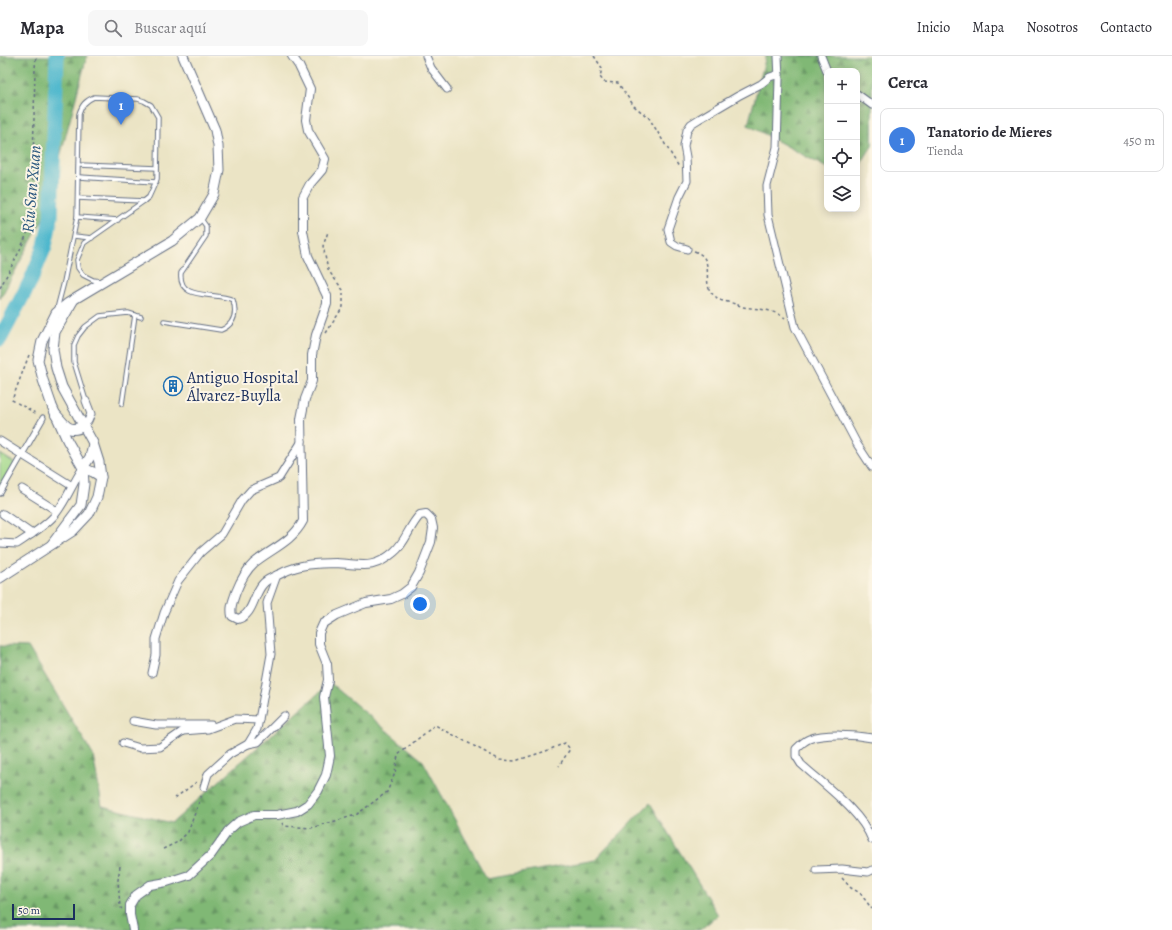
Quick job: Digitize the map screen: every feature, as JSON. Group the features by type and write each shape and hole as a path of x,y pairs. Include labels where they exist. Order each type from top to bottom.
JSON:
{"main road":[{"path":"52,544 81,505 84,484 83,468 67,440 43,380 38,360 42,341 56,313 68,303 172,241 200,218 214,194 219,170 218,146 215,130 209,113 183,56"},
{"path":"0,578 73,531 89,514 97,497 101,477 99,462 93,443 62,387 56,368 53,349 55,332 74,300"},
{"path":"56,415 64,425 71,430 78,429 83,426"},
{"path":"83,468 90,457 93,443"},
{"path":"83,468 101,477"}],"street":[{"path":"133,930 130,905 136,895 150,885 167,882 189,875 212,855 228,831 238,822 254,815 277,815 297,810 308,804 318,791 326,775 330,756 324,697 328,680 327,664 319,644 319,633 323,624 336,615 350,609 366,603 391,599 402,594 411,587 419,573 431,542 433,528 430,519 426,514 420,515 412,524 400,547 387,557 374,564 365,566 337,563 303,565 278,575 263,584 256,594 249,612 245,616 238,619 232,616 232,603 244,574 253,564 289,539 299,530 303,521 301,419 304,400 312,381 312,355 314,342 327,304 327,296 308,256 303,231 303,197 310,184 322,170 325,159 308,130 306,120 310,89 299,66 292,56"},
{"path":"426,56 431,68 447,89"},
{"path":"778,56 777,147 767,186 768,215 795,327 857,444 872,467"},
{"path":"821,56 826,68"},
{"path":"688,248 677,246 672,242 668,229 679,197 687,180 684,146 687,130 691,124 761,84 770,77 779,74"},
{"path":"860,96 872,105"},
{"path":"83,426 88,421 91,414 86,401"},
{"path":"0,493 43,418"},
{"path":"0,441 72,486"},
{"path":"152,673 156,655 156,639 164,613 178,581 201,552 222,534 242,500 250,490 279,478 302,441"},
{"path":"0,543 17,544 54,517 83,468"},
{"path":"22,489 57,511"},
{"path":"3,514 32,534"},
{"path":"248,744 257,729 271,654 268,603 278,575"},
{"path":"204,787 208,774 230,754 248,744 258,742 284,716"},
{"path":"123,743 140,748 160,747 183,731 208,729 234,719 259,720"},
{"path":"133,721 156,725 219,725"},
{"path":"872,738 856,735 828,736 809,739 796,749 796,756 801,764 851,810 863,823 872,840"},
{"path":"816,870 868,872 872,870"}],"lane":[{"path":"56,313 77,217 79,177 79,114 82,106 94,97 138,99 151,105 158,117 156,182 149,197 84,244 77,260 78,268 83,275 93,280 103,282"},
{"path":"79,165 157,168"},
{"path":"79,177 156,182"},
{"path":"78,198 144,201"},
{"path":"77,217 118,220"},
{"path":"164,321 221,330 228,327 232,323 234,306 233,300 222,296 194,294 187,291 182,285 180,279 181,273 206,236 206,226 200,218"},
{"path":"74,236 92,238"},
{"path":"86,401 74,362 74,345 78,336 85,327 100,316 128,314 141,317"},
{"path":"122,404 135,315"}],"path":[{"path":"0,288 22,246 32,217 36,56"},
{"path":"594,56 602,68 600,77 604,82 618,83 634,106 649,118 687,180"},
{"path":"688,248 698,252 706,261 710,291 718,300 772,312 783,316 795,327"},
{"path":"31,352 12,400 43,418"},
{"path":"277,815 284,826 311,828 356,816 387,792 395,773 398,755 435,725 500,760 514,761 546,752 565,743 570,749 559,766"},
{"path":"174,798 208,774"},
{"path":"163,849 178,842 188,832 204,787"},
{"path":"120,866 118,880 120,907 130,915"},
{"path":"836,870 851,888 860,893 872,909"}],"green space":[{"path":"0,56 87,56 44,217 0,299"},
{"path":"766,56 872,56 872,146 860,165 860,68 824,68 824,166 748,125"},
{"path":"0,454 15,463 0,486"},
{"path":"0,646 28,647 93,755 102,806 172,823 330,683 423,761 487,879 595,860 650,803 718,915 700,930 0,930"}],"waterway":[{"name":"Ríu San Xuan","path":"0,339 31,280 45,246 51,217 57,56"}],"place":[{"name":"Tanatorio de Mieres","path":"121,125"},
{"name":"Antiguo Hospital Álvarez-Buylla","path":"173,386"}]}
